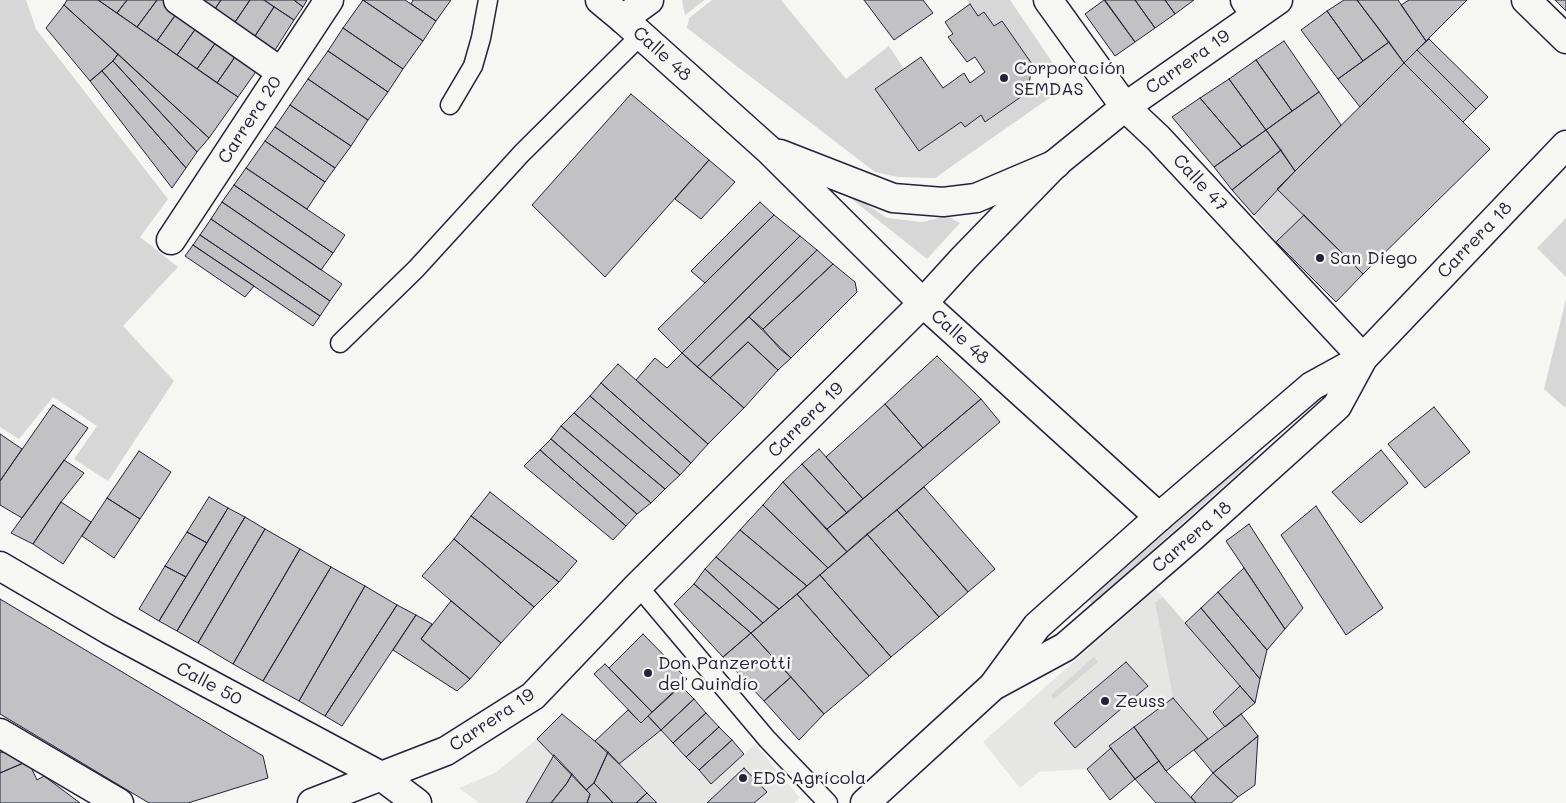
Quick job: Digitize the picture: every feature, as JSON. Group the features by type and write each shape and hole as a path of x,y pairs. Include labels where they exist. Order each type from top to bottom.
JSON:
{"main road":[{"path":"178,0 281,72"},
{"name":"Carrera 20","path":"171,240 329,0"},
{"name":"Calle 48","path":"600,0 769,150 924,303 1158,517"},
{"path":"632,27 649,0"},
{"name":"Calle 47","path":"1048,0 1126,107 1158,138 1363,358"},
{"name":"Carrera 19","path":"312,803 446,751 533,696 638,586 924,303 963,258 1056,163 1250,8 1278,0"},
{"path":"1526,0 1566,39"},
{"name":"Carrera 18","path":"992,686 1066,647 1193,536 1336,406 1363,358 1566,145"},
{"name":"Calle 48","path":"769,150 893,198 920,201 943,202 976,198 1056,163"},
{"name":"Carrera 18","path":"865,803 992,686 1037,626 1158,517 1312,386 1363,358"},
{"name":"Calle 50","path":"0,566 109,630 381,776 417,803"},
{"path":"0,733 119,803"}],"lane":[{"path":"450,105 473,66 481,38 488,0"},
{"path":"340,343 416,269 522,153 632,27"},
{"path":"638,586 766,739 828,803"}],"shaded area":[{"path":"0,0 26,0 36,29 168,199 140,237 178,267 123,326 174,381 108,481 74,459 97,426 53,397 19,439 0,427"},
{"path":"683,0 705,0 685,15"},
{"path":"712,0 781,0 846,79 889,46 904,69 875,89 919,151 961,122 981,115 986,122 1028,92 1058,92 935,178 898,177 875,172 687,28 689,18"},
{"path":"967,0 1010,0 1059,72 1032,64 1002,22 994,26 984,12 978,16"},
{"path":"1277,189 1304,215 1276,242 1254,215"},
{"path":"851,194 887,218 922,222 947,216 960,223 927,259 849,197"},
{"path":"1566,218 1566,277 1537,248"},
{"path":"1566,299 1566,407 1544,389"},
{"path":"1252,456 1255,458 1092,604 1089,600"},
{"path":"1156,589 1163,597 1155,602 1173,698 1109,746 1111,748 1087,769 1039,772 1020,788 983,742"},
{"path":"1163,597 1240,686 1213,712 1225,727 1208,739 1173,698 1155,602"},
{"path":"1094,657 1098,662 1054,699 1051,695"},
{"path":"661,730 711,784 755,744 800,798 794,803 657,803 619,764"},
{"path":"537,739 572,774 551,803 479,803 459,788 495,773"}],"building":[{"path":"67,0 98,0 238,97 209,138 64,5"},
{"path":"98,0 127,0 117,13"},
{"path":"127,0 157,0 137,27 117,13"},
{"path":"157,0 165,0 179,10 157,41 137,27"},
{"path":"202,0 221,0 215,9"},
{"path":"221,0 250,0 235,22 215,9"},
{"path":"250,0 264,0 274,7 255,36 235,22"},
{"path":"264,0 294,0 303,7 294,20"},
{"path":"294,0 307,0 303,7"},
{"path":"363,0 423,41 403,69 343,28"},
{"path":"363,0 405,0 436,21 423,41"},
{"path":"413,0 451,0 436,21 411,4"},
{"path":"864,0 923,0 933,13 894,40"},
{"path":"1104,0 1135,42 1115,56 1085,14"},
{"path":"1105,0 1135,0 1155,28 1135,42"},
{"path":"1135,0 1165,0 1175,14 1155,28"},
{"path":"1165,0 1194,0 1175,14"},
{"path":"1344,0 1357,0 1389,42 1363,61 1327,11"},
{"path":"1357,0 1398,0 1426,41 1404,63"},
{"path":"1409,0 1467,0 1426,41 1401,5"},
{"path":"1555,0 1566,0 1566,11"},
{"name":"Corporación SEMDAS","path":"970,4 978,16 984,12 994,26 1002,21 1032,64 1028,92 985,122 981,115 965,127 961,122 919,151 875,89 921,57 943,88 964,73 970,83 985,72 975,57 967,62 948,37 953,34 945,22"},
{"path":"64,5 118,54 113,61 90,81 46,28"},
{"path":"274,7 294,20 275,50 255,36"},
{"path":"179,10 199,24 177,55 157,41"},
{"path":"1327,11 1363,61 1338,79 1301,30"},
{"path":"199,24 219,38 197,69 177,55"},
{"path":"343,28 403,69 388,92 328,51"},
{"path":"219,38 239,51 217,83 197,69"},
{"path":"1429,39 1488,97 1476,109 1417,50"},
{"path":"1284,41 1319,92 1292,111 1256,60"},
{"path":"1389,42 1404,63 1360,107 1338,79"},
{"path":"1417,50 1476,109 1463,122 1404,63"},
{"path":"239,51 260,66 238,97 217,83"},
{"path":"328,51 388,92 368,120 308,79"},
{"path":"118,54 209,138 197,152 113,61"},
{"path":"1256,60 1292,111 1266,130 1229,79"},
{"path":"113,61 197,152 186,168 102,71"},
{"path":"1404,63 1490,149 1363,274 1277,189"},
{"path":"102,71 186,168 172,188 90,81"},
{"path":"308,79 368,120 351,146 290,105"},
{"path":"1229,79 1266,130 1242,147 1200,98"},
{"path":"1319,92 1341,125 1295,171 1266,130"},
{"path":"631,94 709,160 605,277 532,205"},
{"path":"1200,98 1242,147 1214,167 1172,117"},
{"path":"290,105 351,146 335,168 275,127"},
{"path":"275,127 335,168 325,182 265,141"},
{"path":"1266,130 1281,150 1232,190 1214,167"},
{"path":"265,141 325,182 307,209 246,168"},
{"path":"1281,150 1295,171 1254,215 1232,190"},
{"path":"709,160 735,182 701,219 675,199"},
{"path":"246,168 345,235 333,253 234,185"},
{"path":"234,185 333,253 321,270 222,202"},
{"path":"222,202 342,284 330,301 211,219"},
{"path":"760,202 774,215 705,283 691,271"},
{"path":"774,215 800,236 682,353 658,329"},
{"name":"San Diego","path":"1304,215 1363,274 1336,302 1276,242"},
{"path":"211,219 330,301 320,316 200,235"},
{"path":"200,235 320,316 313,326 193,245"},
{"path":"800,236 817,250 697,367 682,353"},
{"path":"193,245 254,286 245,297 185,256"},
{"path":"817,250 833,264 763,329 749,317"},
{"path":"833,264 855,282 857,292 791,358 780,349 763,329"},
{"path":"749,317 791,358 778,370 748,342 710,378 697,367"},
{"path":"748,342 778,370 744,408 710,378"},
{"path":"682,353 744,408 708,444 636,380 655,358 667,368"},
{"path":"937,356 981,399 923,448 885,404"},
{"path":"618,364 708,444 691,463 601,383"},
{"path":"601,383 691,463 680,475 590,396"},
{"path":"590,396 680,475 665,489 574,413"},
{"path":"981,399 1000,422 847,552 827,529"},
{"path":"885,404 923,448 863,499 826,457"},
{"path":"53,405 88,428 22,518 0,505 0,481"},
{"path":"1434,407 1470,452 1425,488 1388,444"},
{"path":"574,413 665,489 651,503 561,426"},
{"path":"561,426 651,503 637,514 551,439"},
{"path":"0,434 22,449 0,481"},
{"path":"551,439 637,514 626,526 540,450"},
{"path":"819,449 863,499 847,513 802,464"},
{"path":"540,450 626,526 613,540 524,466"},
{"path":"1381,450 1408,483 1361,523 1332,492"},
{"path":"139,451 171,472 140,519 107,498"},
{"path":"64,460 84,473 61,502 33,544 11,533"},
{"path":"802,464 847,513 827,529 783,482"},
{"path":"783,482 847,552 828,568 763,505"},
{"path":"924,487 995,569 968,592 897,510"},
{"path":"490,492 577,561 559,582 471,516"},
{"path":"209,497 228,508 207,543 187,532"},
{"path":"107,498 140,519 114,558 82,536"},
{"path":"61,502 91,522 63,564 33,544"},
{"path":"763,505 828,568 807,586 740,530"},
{"path":"1316,506 1383,608 1346,635 1281,535"},
{"path":"228,508 245,517 177,631 159,621"},
{"path":"897,510 968,592 939,617 867,534"},
{"path":"471,516 559,582 534,607 454,539"},
{"path":"245,517 265,529 198,643 177,631"},
{"path":"1249,524 1303,608 1285,629 1226,541"},
{"path":"265,529 300,549 233,664 198,643"},
{"path":"740,530 807,586 779,609 716,557"},
{"path":"187,532 207,543 186,577 165,566"},
{"path":"867,534 939,617 891,657 820,575"},
{"path":"454,539 534,607 501,643 422,576"},
{"path":"300,549 331,567 263,681 233,664"},
{"path":"716,557 779,609 763,623 705,569"},
{"path":"165,566 186,577 159,621 139,609"},
{"path":"331,567 365,586 299,701 263,681"},
{"path":"1244,568 1285,629 1267,650 1218,592"},
{"path":"705,569 763,623 751,633 694,584"},
{"path":"820,575 891,657 869,676 797,594"},
{"path":"694,584 751,633 723,657 674,604"},
{"path":"365,586 397,605 325,716 299,701"},
{"path":"1218,592 1267,650 1260,679 1201,608"},
{"path":"797,594 869,676 824,714 751,633"},
{"path":"0,599 263,756 268,778 188,803 149,803 0,714"},
{"path":"451,601 501,643 470,679 421,639"},
{"path":"397,605 416,615 342,726 325,716"},
{"path":"1201,608 1260,679 1255,703 1185,623"},
{"path":"416,615 432,624 421,639 470,679 457,691 393,650"},
{"path":"751,633 791,677 764,701 723,657"},
{"name":"Don Panzerotti del Quindío","path":"643,634 687,679 652,712 609,668"},
{"name":"Zeuss","path":"1126,662 1148,686 1075,748 1054,723"},
{"path":"605,664 652,712 641,723 594,674"},
{"path":"791,677 824,714 799,740 764,701"},
{"path":"681,686 694,699 661,730 648,716"},
{"path":"1240,686 1255,703 1225,727 1213,712"},
{"path":"1173,698 1208,739 1166,771 1134,727"},
{"path":"694,699 706,713 673,743 661,730"},
{"path":"628,710 641,723 648,716 661,730 619,764 595,741"},
{"path":"706,713 719,727 686,757 673,743"},
{"path":"562,714 608,752 594,783 586,790 537,739"},
{"path":"1241,714 1258,736 1213,773 1194,750"},
{"path":"719,727 732,740 699,770 686,757"},
{"path":"1134,727 1159,761 1135,779 1109,746"},
{"path":"1258,736 1255,785 1238,797 1213,773"},
{"path":"732,740 744,754 711,784 699,770"},
{"path":"1111,748 1135,779 1110,800 1087,769"},
{"path":"0,752 22,755 28,761 0,773"},
{"path":"608,752 647,793 636,803 613,803 594,783"},
{"path":"554,755 572,774 567,783 551,803 526,803"},
{"path":"28,761 37,780 44,776 80,803 0,803 0,773"},
{"path":"1159,761 1196,803 1156,803 1135,779"},
{"name":"EDS Agrícola","path":"744,768 767,792 754,803 707,803"},
{"path":"1213,773 1238,797 1231,803 1196,803 1191,797"},
{"path":"572,774 590,794 587,803 551,803 567,783"},
{"path":"594,783 613,803 587,803 590,794 586,790"},
{"path":"647,793 657,803 636,803"}],"place":[{"name":"Corporación SEMDAS","path":"1004,78"},
{"name":"San Diego","path":"1320,258"},
{"name":"Don Panzerotti del Quindío","path":"648,673"},
{"name":"Zeuss","path":"1105,701"},
{"name":"EDS Agrícola","path":"743,778"}]}
